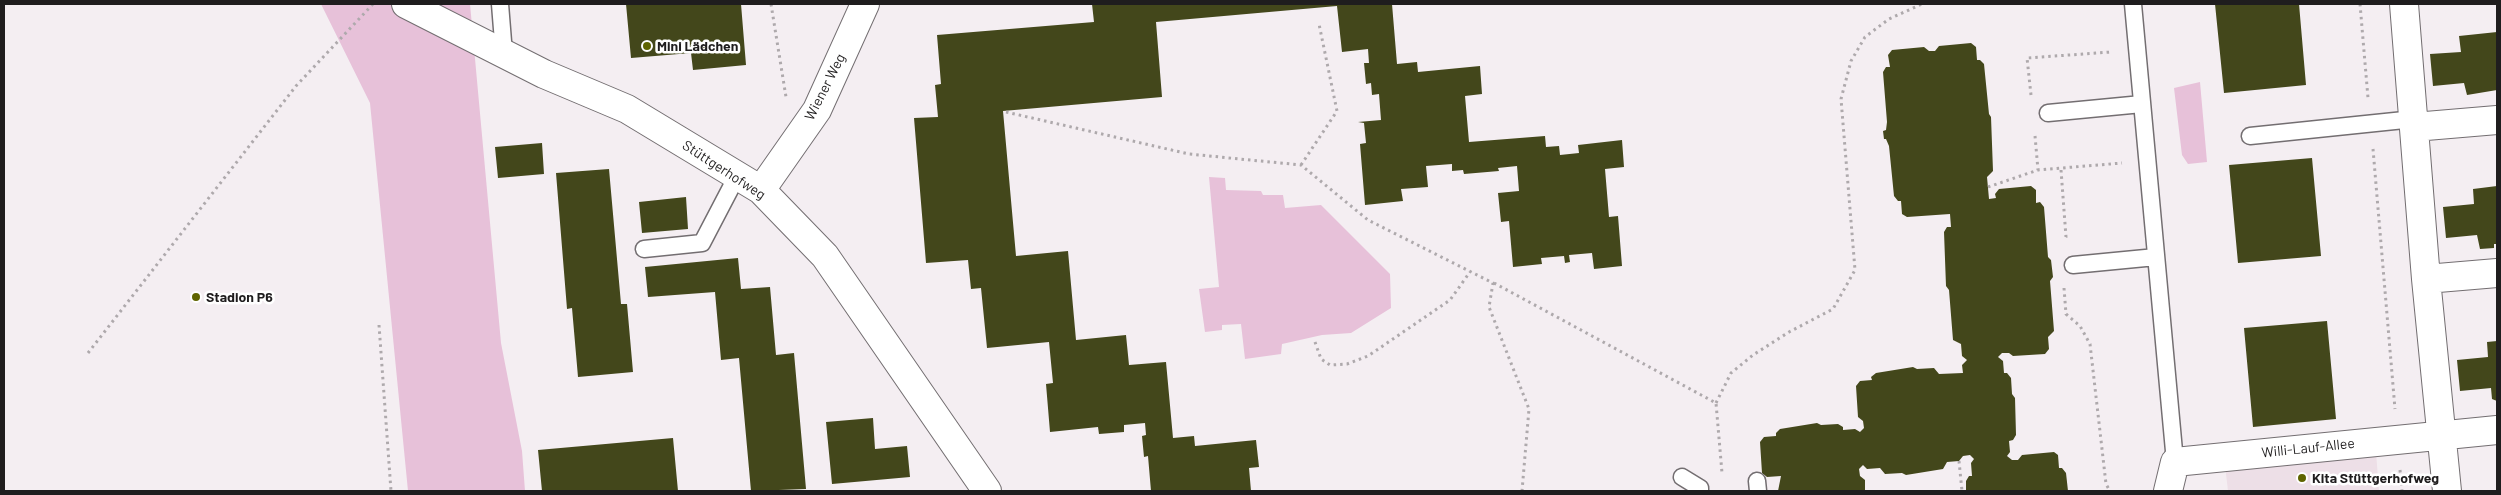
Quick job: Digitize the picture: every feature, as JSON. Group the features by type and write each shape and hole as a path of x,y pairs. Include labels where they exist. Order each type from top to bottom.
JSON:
{"street":[{"name":"Stüttgerhofweg","path":"406,4 504,54 627,109 761,190 825,256 987,491"},
{"name":"Wiener Weg","path":"761,190 817,110 865,4"},
{"path":"2404,4 2426,279 2447,491"},
{"path":"2414,123 2497,120"},
{"path":"2426,279 2497,273"},
{"name":"Willi-Lauf-Allee","path":"2175,462 2497,430"},
{"path":"2168,491 2175,462"}],"lane":[{"path":"500,4 504,54"},
{"path":"2133,4 2175,462"},
{"path":"2048,113 2142,104"},
{"path":"2250,136 2370,124 2414,123"},
{"path":"644,249 702,243 737,176"},
{"path":"2073,265 2156,257"},
{"path":"1682,478 1700,488 1700,491"}],"path":[{"path":"88,353 296,86 373,4"},
{"path":"771,4 794,142"},
{"path":"1723,481 1716,403 1731,373 1753,355 1789,332 1833,309 1855,270 1841,99 1851,61 1865,37 1889,19 1922,4"},
{"path":"2360,4 2402,491"},
{"path":"1301,165 1337,111 1318,24"},
{"path":"2027,58 2137,50"},
{"path":"1006,112 1189,154 1301,165 1368,220 1493,283 1716,403"},
{"path":"1988,187 2038,170 2061,170 2147,160"},
{"path":"2061,170 2066,237 2062,246"},
{"path":"1315,342 1321,359 1330,364 1347,364 1368,356 1450,300 1470,272"},
{"path":"1493,283 1489,307 1529,409 1522,491"},
{"path":"2064,286 2066,314 2080,326 2090,344 2106,484 2110,491"},
{"path":"379,324 391,491"},
{"path":"1959,461 1962,491"}],"shaded area":[{"path":"321,4 470,4 501,343 522,451 525,491 408,491 370,103"},
{"path":"2200,82 2207,162 2188,164 2182,155 2174,88"},
{"path":"1209,177 1225,178 1226,190 1261,191 1263,195 1283,195 1285,208 1321,205 1390,274 1391,308 1351,333 1322,335 1282,344 1281,354 1245,359 1241,324 1222,325 1222,330 1205,332 1199,289 1219,287"},
{"name":"Kita Stüttgerhofweg","path":"2376,452 2379,491 2228,491 2225,465"}],"building":[{"path":"626,4 741,4 746,65 693,70 691,53 631,58"},
{"path":"1092,4 1392,4 1397,64 1417,62 1418,72 1480,66 1482,94 1465,96 1469,142 1545,136 1546,147 1559,146 1560,155 1579,153 1578,145 1622,140 1624,167 1605,169 1609,217 1618,216 1622,266 1594,269 1592,253 1569,255 1570,262 1565,263 1564,256 1541,258 1542,264 1513,267 1509,221 1501,222 1498,193 1519,191 1517,166 1498,168 1499,171 1464,174 1463,170 1452,171 1452,164 1426,166 1428,187 1401,189 1403,201 1365,205 1360,144 1366,143 1364,123 1358,122 1381,120 1379,94 1372,95 1371,83 1366,84 1364,63 1369,63 1368,49 1342,52 1337,6 1156,22 1162,97 1003,111 1016,256 1068,251 1076,340 1126,335 1129,365 1166,362 1173,438 1194,436 1195,446 1256,440 1259,467 1249,468 1251,491 1151,491 1148,456 1144,457 1142,436 1146,435 1145,423 1124,425 1124,432 1099,434 1098,427 1050,432 1046,384 1053,383 1049,342 987,348 981,288 971,289 968,260 926,263 914,118 938,117 935,85 941,84 937,35 1094,22"},
{"path":"2215,4 2299,4 2306,85 2224,93"},
{"path":"2497,32 2497,90 2467,95 2464,83 2433,86 2430,54 2461,52 2459,36"},
{"path":"1971,43 1976,47 1977,60 1984,64 1989,114 1991,117 1993,171 1987,177 1989,199 1996,198 1995,194 1999,189 2031,186 2036,190 2036,203 2040,202 2044,207 2048,257 2051,260 2053,277 2050,281 2054,331 2048,337 2049,349 2045,354 2013,356 2009,353 2002,353 1998,357 2003,361 2004,373 2007,373 2011,378 2012,394 2015,398 2016,435 2013,440 2009,441 2010,452 2007,456 2012,460 2018,460 2022,455 2054,452 2058,455 2059,468 2062,468 2066,473 2068,491 1966,491 1966,481 1969,476 1972,476 1971,463 1974,459 1970,455 1963,456 1959,461 1947,462 1943,469 1906,475 1902,473 1885,474 1880,468 1867,469 1863,465 1859,469 1860,476 1865,480 1865,491 1778,491 1781,476 1767,477 1762,473 1760,442 1764,437 1776,436 1780,429 1817,423 1821,425 1838,424 1843,427 1843,430 1855,429 1860,432 1864,428 1863,421 1858,417 1856,386 1860,381 1872,380 1871,377 1876,373 1913,367 1917,369 1934,368 1939,374 1963,373 1962,365 1967,360 1962,356 1961,344 1953,340 1949,290 1946,286 1944,232 1947,227 1951,227 1950,214 1907,217 1902,214 1901,201 1898,201 1894,196 1889,146 1886,139 1884,139 1883,131 1886,130 1887,122 1883,72 1886,67 1890,67 1888,55 1892,50 1924,47 1929,51 1935,51 1939,46"},
{"path":"542,143 544,174 498,178 495,147"},
{"path":"2312,158 2321,256 2238,263 2229,165"},
{"path":"609,169 621,304 627,304 633,372 578,377 572,308 567,309 556,173"},
{"path":"2497,186 2497,244 2494,244 2494,248 2480,249 2477,235 2446,238 2443,207 2474,204 2473,189"},
{"path":"686,197 688,229 642,233 639,202"},
{"path":"738,258 741,289 770,287 776,355 794,353 806,489 751,491 739,358 721,360 715,292 648,297 645,267"},
{"path":"2327,321 2336,419 2253,427 2244,328"},
{"path":"2497,341 2497,401 2492,399 2491,388 2460,391 2457,360 2488,357 2487,342"},
{"path":"873,418 875,449 907,446 910,477 832,484 826,422"},
{"path":"673,438 678,491 542,491 538,450"}],"place":[{"name":"Mini Lädchen","path":"647,46"},
{"name":"Stadion P6","path":"196,297"},
{"name":"Kita Stüttgerhofweg","path":"2302,478"}]}
